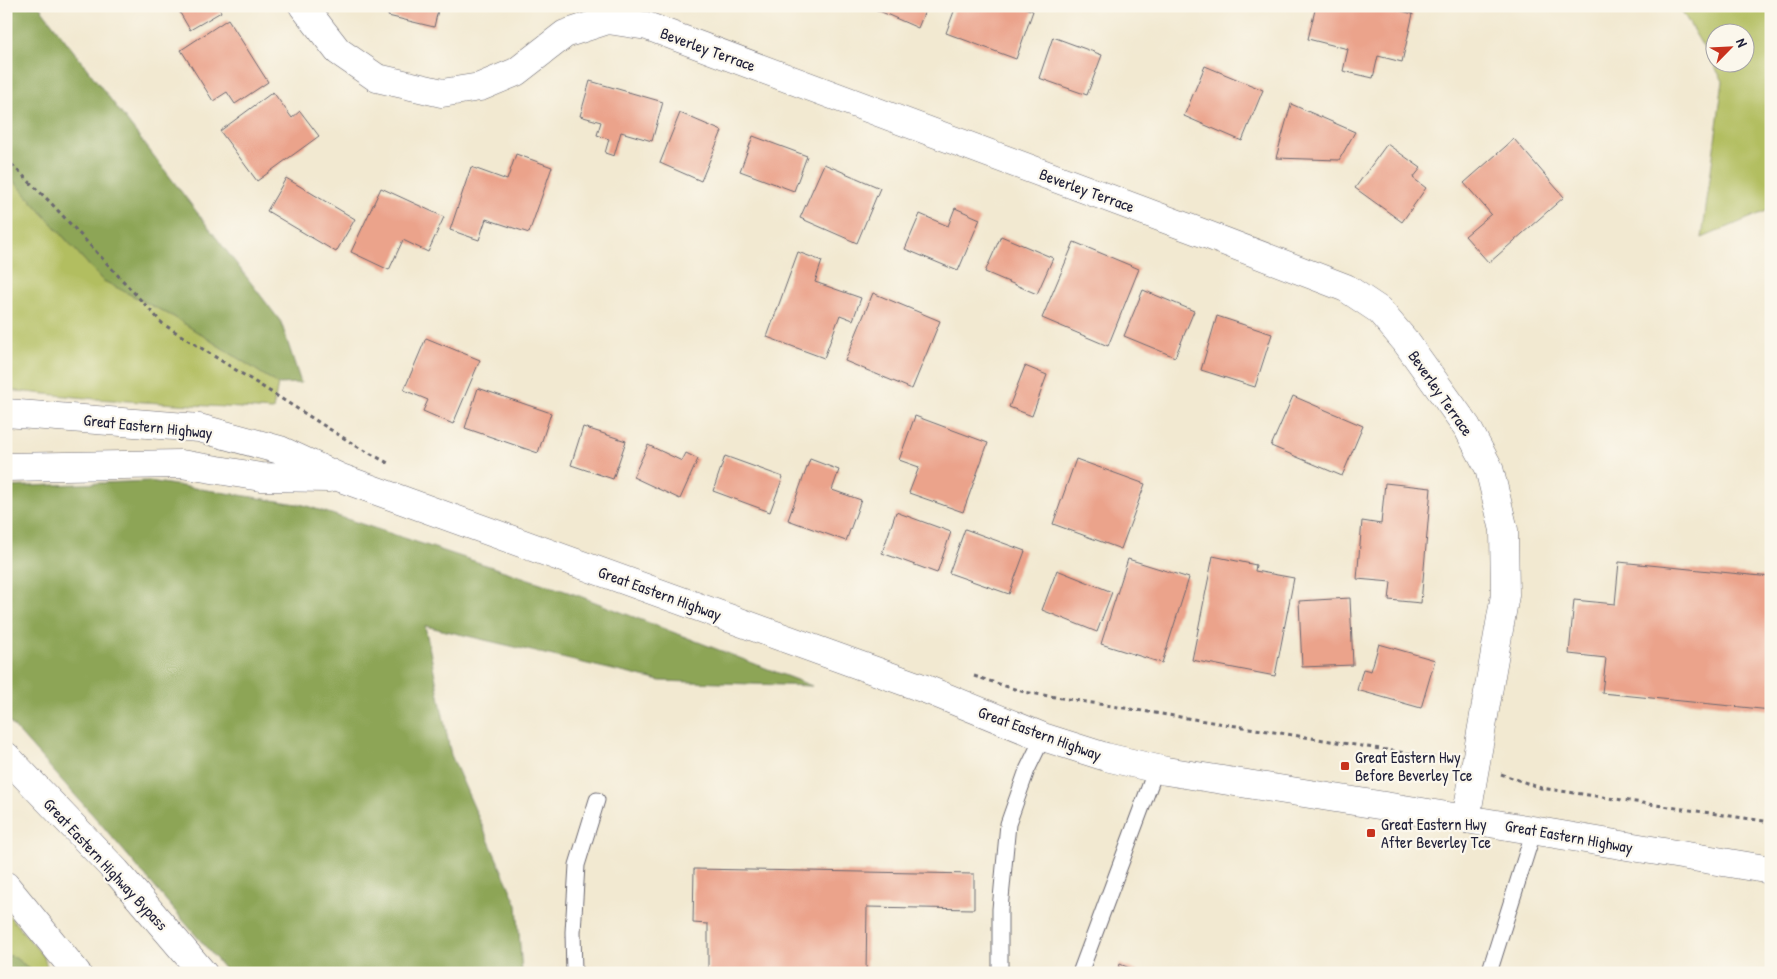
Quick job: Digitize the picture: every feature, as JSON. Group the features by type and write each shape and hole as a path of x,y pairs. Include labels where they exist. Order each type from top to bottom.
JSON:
{"main road":[{"name":"Beverley Terrace","path":"303,6 338,52 378,78 442,93 480,87 516,72 565,34 608,20 647,26 1346,288 1378,310 1406,342 1466,427 1489,468 1504,530 1505,595 1466,819"},
{"name":"Great Eastern Highway","path":"6,412 200,428 280,450 341,478 928,690 1043,737 1106,757 1156,769 1771,870"},
{"name":"Great Eastern Highway","path":"6,467 182,464 260,477 341,478"},
{"name":"Great Eastern Highway Bypass","path":"6,756 116,872 204,973"},
{"path":"6,886 78,973"}],"lane":[{"path":"1000,973 1000,909 1008,824 1027,770 1043,737"},
{"path":"1080,973 1156,769"},
{"path":"574,973 573,932 578,864 597,800"},
{"path":"1489,973 1534,830"}],"path":[{"path":"6,159 50,202 163,324 358,447 392,466"},
{"path":"967,674 1024,692 1476,765 1541,788 1771,822"}],"green space":[{"path":"6,6 39,6 281,322 301,383 278,384 174,317 102,280 6,172"},
{"path":"1679,6 1771,6 1771,209 1702,238 1723,81 1718,72 1754,72 1754,22 1704,22 1704,49"},
{"path":"6,172 102,280 174,317 278,384 273,410 96,399 6,390"},
{"path":"149,481 304,505 577,595 812,686 660,681 425,626 451,755 517,905 522,973 228,973 100,823 6,718 6,487"},
{"path":"6,912 44,957 49,973 35,973 14,957 6,955"},
{"path":"6,955 14,957 35,973 6,973"}],"building":[{"path":"176,6 218,6 221,12 190,30"},
{"path":"391,6 439,6 434,27 388,16"},
{"path":"868,6 927,6 918,28"},
{"path":"956,6 1020,6 1033,11 1016,59 946,33"},
{"path":"1316,6 1383,6 1413,14 1402,62 1378,56 1373,78 1343,71 1348,49 1308,39"},
{"path":"228,19 268,82 235,104 227,92 213,101 181,50"},
{"path":"1053,37 1102,55 1087,95 1039,78"},
{"path":"1205,66 1263,90 1242,141 1184,116"},
{"path":"590,81 663,102 652,141 621,132 614,156 605,153 609,139 597,135 601,122 580,116"},
{"path":"273,92 292,118 300,111 319,136 257,181 220,131"},
{"path":"1291,104 1355,132 1339,160 1276,158"},
{"path":"680,113 722,131 701,181 660,163"},
{"path":"753,136 807,156 794,191 740,171"},
{"path":"1514,139 1564,197 1489,263 1465,236 1491,214 1464,183"},
{"path":"1387,144 1421,168 1413,178 1426,188 1402,222 1355,188"},
{"path":"516,154 552,167 529,233 486,219 479,240 450,230 471,167 507,180"},
{"path":"824,164 880,188 857,243 800,218"},
{"path":"286,178 355,219 336,252 267,211"},
{"path":"381,188 444,217 428,252 403,240 389,270 351,252"},
{"path":"955,208 980,219 958,271 905,249 920,214 948,226"},
{"path":"1001,236 1053,258 1037,294 985,272"},
{"path":"1074,242 1139,269 1108,346 1042,318"},
{"path":"798,252 822,261 815,282 861,298 853,320 840,315 824,358 767,337"},
{"path":"1143,290 1194,311 1175,357 1124,336"},
{"path":"873,293 940,321 912,389 845,361"},
{"path":"1217,316 1272,334 1255,387 1201,370"},
{"path":"426,338 480,360 453,424 423,411 428,400 404,390"},
{"path":"1025,366 1047,375 1032,416 1009,407"},
{"path":"478,388 551,413 538,453 465,428"},
{"path":"1293,396 1363,426 1342,476 1271,446"},
{"path":"915,416 988,443 963,512 909,493 919,467 899,460"},
{"path":"583,427 626,441 613,479 571,465"},
{"path":"648,445 682,461 686,453 698,459 680,499 633,477"},
{"path":"725,456 783,477 770,512 713,491"},
{"path":"810,459 839,470 832,490 861,500 846,541 788,520"},
{"path":"1076,459 1145,484 1121,549 1053,524"},
{"path":"1385,483 1431,488 1421,603 1389,600 1391,582 1357,579 1362,521 1381,524"},
{"path":"896,512 951,532 937,573 882,553"},
{"path":"965,529 1025,551 1009,594 949,573"},
{"path":"1213,556 1256,565 1255,571 1294,578 1275,676 1192,660"},
{"path":"1128,559 1189,578 1162,663 1101,644"},
{"path":"1619,562 1771,577 1771,710 1602,693 1606,658 1569,654 1574,600 1615,604"},
{"path":"1057,570 1112,592 1097,632 1042,610"},
{"path":"1350,598 1353,665 1302,667 1299,601"},
{"path":"1379,644 1435,660 1421,708 1357,690 1363,669 1371,671"},
{"path":"694,869 974,874 974,909 867,907 866,973 708,972 708,924 693,923"},
{"path":"1120,964 1141,973 1116,973"}],"place":[{"name":"Great Eastern Hwy Before Beverley Tce","path":"1345,766"},
{"name":"Great Eastern Hwy After Beverley Tce","path":"1371,833"}]}
